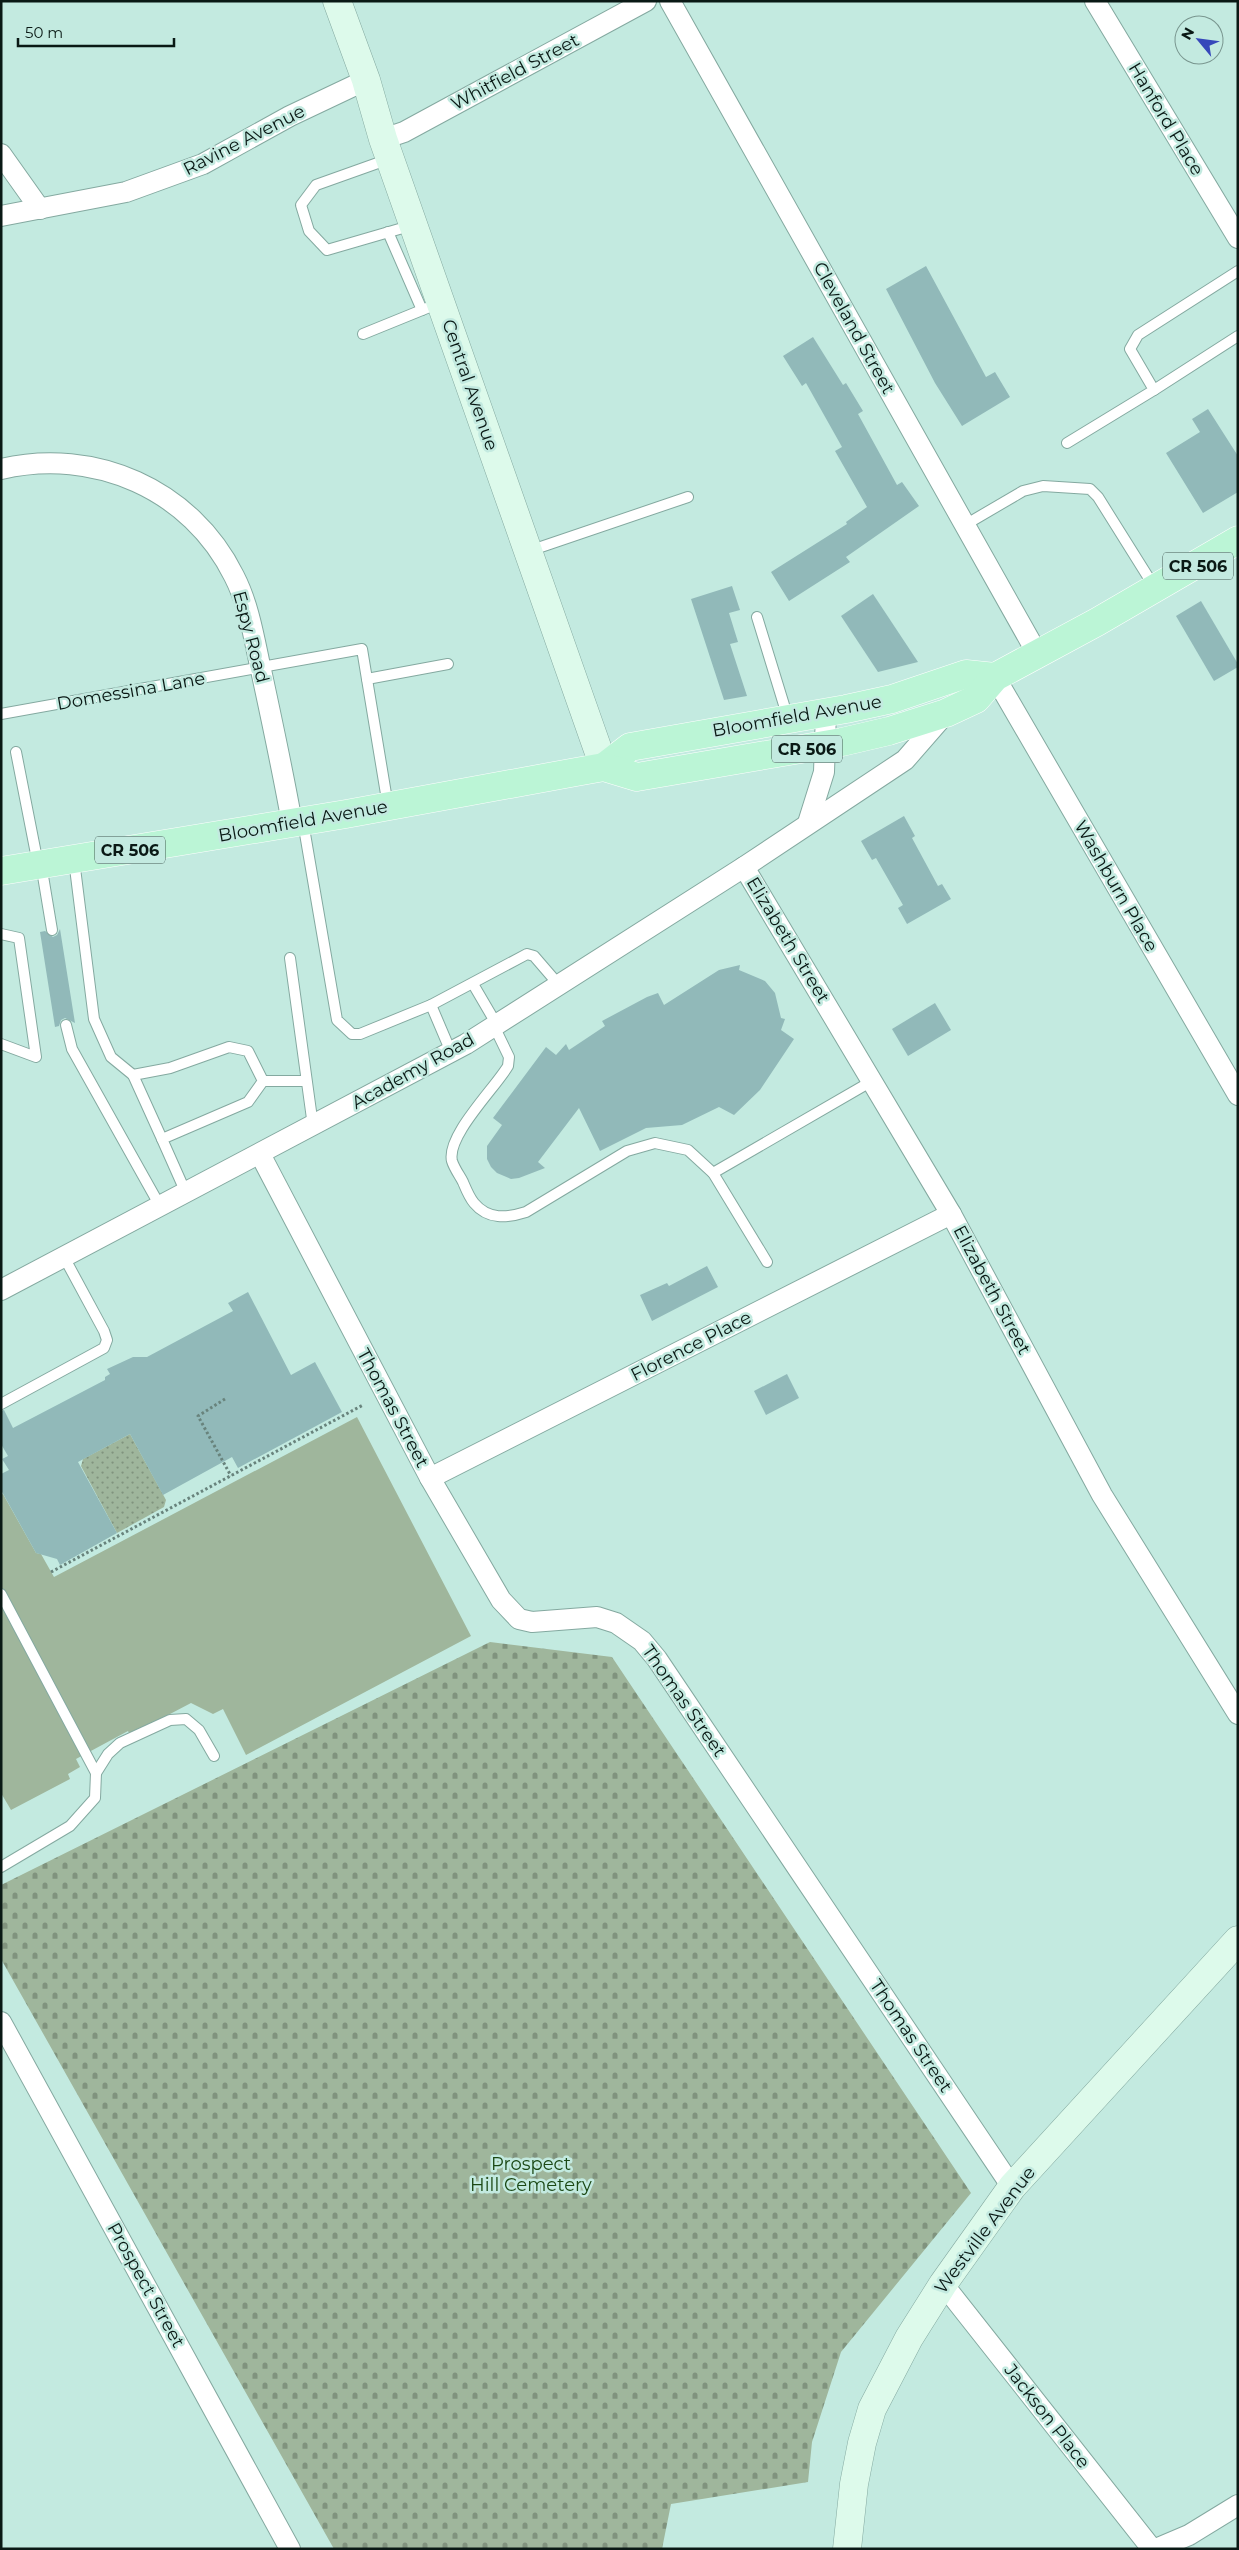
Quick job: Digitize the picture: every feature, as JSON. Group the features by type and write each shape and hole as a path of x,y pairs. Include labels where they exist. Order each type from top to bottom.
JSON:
{"main road":[{"name":"Central Avenue","path":"337,1 366,80 387,149 414,224 432,307 528,552 604,768"},
{"name":"Bloomfield Avenue","path":"1,871 297,822 604,768 637,777 825,746 889,731 946,713 976,699 995,677 1156,589 1238,540"},
{"name":"Bloomfield Avenue","path":"604,768 630,747 789,719 892,698 966,674 995,677"},
{"name":"Westville Avenue","path":"847,2549 854,2484 862,2443 872,2409 904,2346 942,2284 1012,2187 1238,1940"}],"street":[{"name":"Whitfield Street","path":"387,149 404,132 646,1"},
{"name":"Cleveland Street","path":"670,1 1038,655"},
{"name":"Hanford Place","path":"1095,1 1238,238"},
{"name":"Ravine Avenue","path":"1,216 126,192 203,164 290,116 366,80"},
{"path":"1,154 40,209"},
{"name":"Espy Road","path":"1,469 43,462 65,462 100,468 147,486 182,510 212,540 234,576 250,617 284,775 297,822"},
{"name":"Washburn Place","path":"995,677 1238,1095"},
{"path":"808,823 824,772 826,712"},
{"name":"Academy Road","path":"1,1290 451,1052 744,867 905,760 946,713"},
{"name":"Elizabeth Street","path":"744,867 951,1214 1102,1494 1238,1714"},
{"name":"Thomas Street","path":"260,1154 430,1478 501,1600 519,1619 547,1623 597,1617 628,1630 642,1641 657,1659 1012,2187"},
{"name":"Florence Place","path":"430,1478 951,1214"},
{"name":"Prospect Street","path":"1,2022 284,2547"},
{"name":"Jackson Place","path":"942,2284 1152,2549"},
{"path":"1156,2549 1189,2535 1238,2505"}],"lane":[{"path":"387,149 316,185 301,205 309,231 327,250 414,224"},
{"path":"363,334 432,307 388,232"},
{"path":"1154,390 1130,349 1133,341 1138,335 1238,271"},
{"path":"1067,443 1238,336"},
{"path":"965,525 1023,491 1043,486 1090,489 1098,497 1156,589"},
{"path":"528,552 688,497"},
{"path":"757,617 789,719"},
{"name":"Domessina Lane","path":"1,714 362,649 367,679"},
{"path":"388,806 367,679 448,664"},
{"path":"16,752 52,930"},
{"path":"297,822 337,1020 352,1034 360,1034 431,1005 527,954 534,956 559,985"},
{"path":"74,859 94,1019 111,1056 133,1075 186,1192"},
{"path":"1,934 19,938 36,1057 1,1044"},
{"path":"290,958 313,1126"},
{"path":"473,984 495,1025 509,1057 508,1066 466,1123 453,1148 452,1161 472,1200 479,1209 498,1217 509,1218 526,1212 627,1151 655,1143 688,1150 714,1173 766,1262"},
{"path":"431,1005 451,1052"},
{"path":"66,1025 72,1049 160,1206"},
{"path":"133,1075 170,1068 229,1047 248,1051 263,1081"},
{"path":"263,1081 306,1081"},
{"path":"162,1139 248,1102 263,1081"},
{"path":"714,1173 872,1081"},
{"path":"1,1404 104,1348 107,1340 104,1331 64,1257"},
{"path":"1,1594 96,1773"},
{"path":"1,1868 70,1826 95,1798 96,1773 108,1754 120,1744 170,1720 186,1719 199,1730 214,1756"}],"path":[{"path":"225,1399 198,1416 232,1476"},
{"path":"50,1572 363,1405"}],"green space":[{"path":"357,1417 471,1636 246,1755 223,1709 213,1714 191,1703 130,1735 128,1731 76,1759 80,1767 68,1774 70,1779 11,1810 1,1793 1,1495 3,1494 36,1553 41,1554 54,1577"},
{"path":"130,1434 166,1500 164,1507 117,1533 81,1466 83,1459"},
{"name":"Prospect Hill Cemetery","path":"490,1642 612,1657 971,2193 841,2352 812,2442 808,2482 671,2504 662,2549 334,2549 1,1959 1,1885"}],"building":[{"path":"926,266 986,377 995,372 1010,397 962,426 935,383 886,289"},
{"path":"813,337 843,385 846,383 863,411 858,414 897,485 902,482 919,506 846,557 850,562 789,601 771,572 847,524 846,522 867,507 835,451 842,447 806,383 802,386 783,356"},
{"path":"1208,409 1238,456 1238,492 1203,513 1166,453 1200,432 1192,419"},
{"path":"732,586 740,610 729,613 738,642 730,644 747,696 724,700 691,599"},
{"path":"873,594 918,662 878,672 841,616"},
{"path":"1201,601 1238,664 1238,667 1214,681 1176,616"},
{"path":"904,816 915,836 912,838 938,886 942,884 951,899 907,924 898,908 903,905 876,858 872,860 861,841"},
{"path":"60,929 75,1023 65,1018 61,1020 59,1026 55,1027 40,932 45,931 53,937 57,935"},
{"path":"740,965 739,970 765,981 775,993 781,1018 785,1019 781,1030 794,1039 760,1090 734,1115 719,1107 682,1125 646,1128 600,1151 579,1108 538,1162 545,1168 519,1178 511,1179 497,1173 491,1167 487,1159 487,1146 502,1125 493,1118 546,1047 556,1055 566,1044 569,1050 605,1026 602,1021 647,997 658,993 664,1005 719,970"},
{"path":"935,1003 951,1030 908,1056 892,1029"},
{"path":"707,1266 718,1287 652,1321 640,1295 667,1283 669,1286"},
{"path":"248,1292 291,1375 315,1362 342,1412 238,1468 232,1457 163,1495 130,1434 78,1462 117,1533 60,1565 57,1559 36,1553 1,1490 1,1474 9,1470 2,1459 8,1456 1,1444 1,1411 4,1410 13,1428 105,1380 105,1377 110,1374 107,1369 133,1357 147,1357 233,1311 228,1303"},
{"path":"787,1374 799,1398 766,1415 754,1391"}]}
